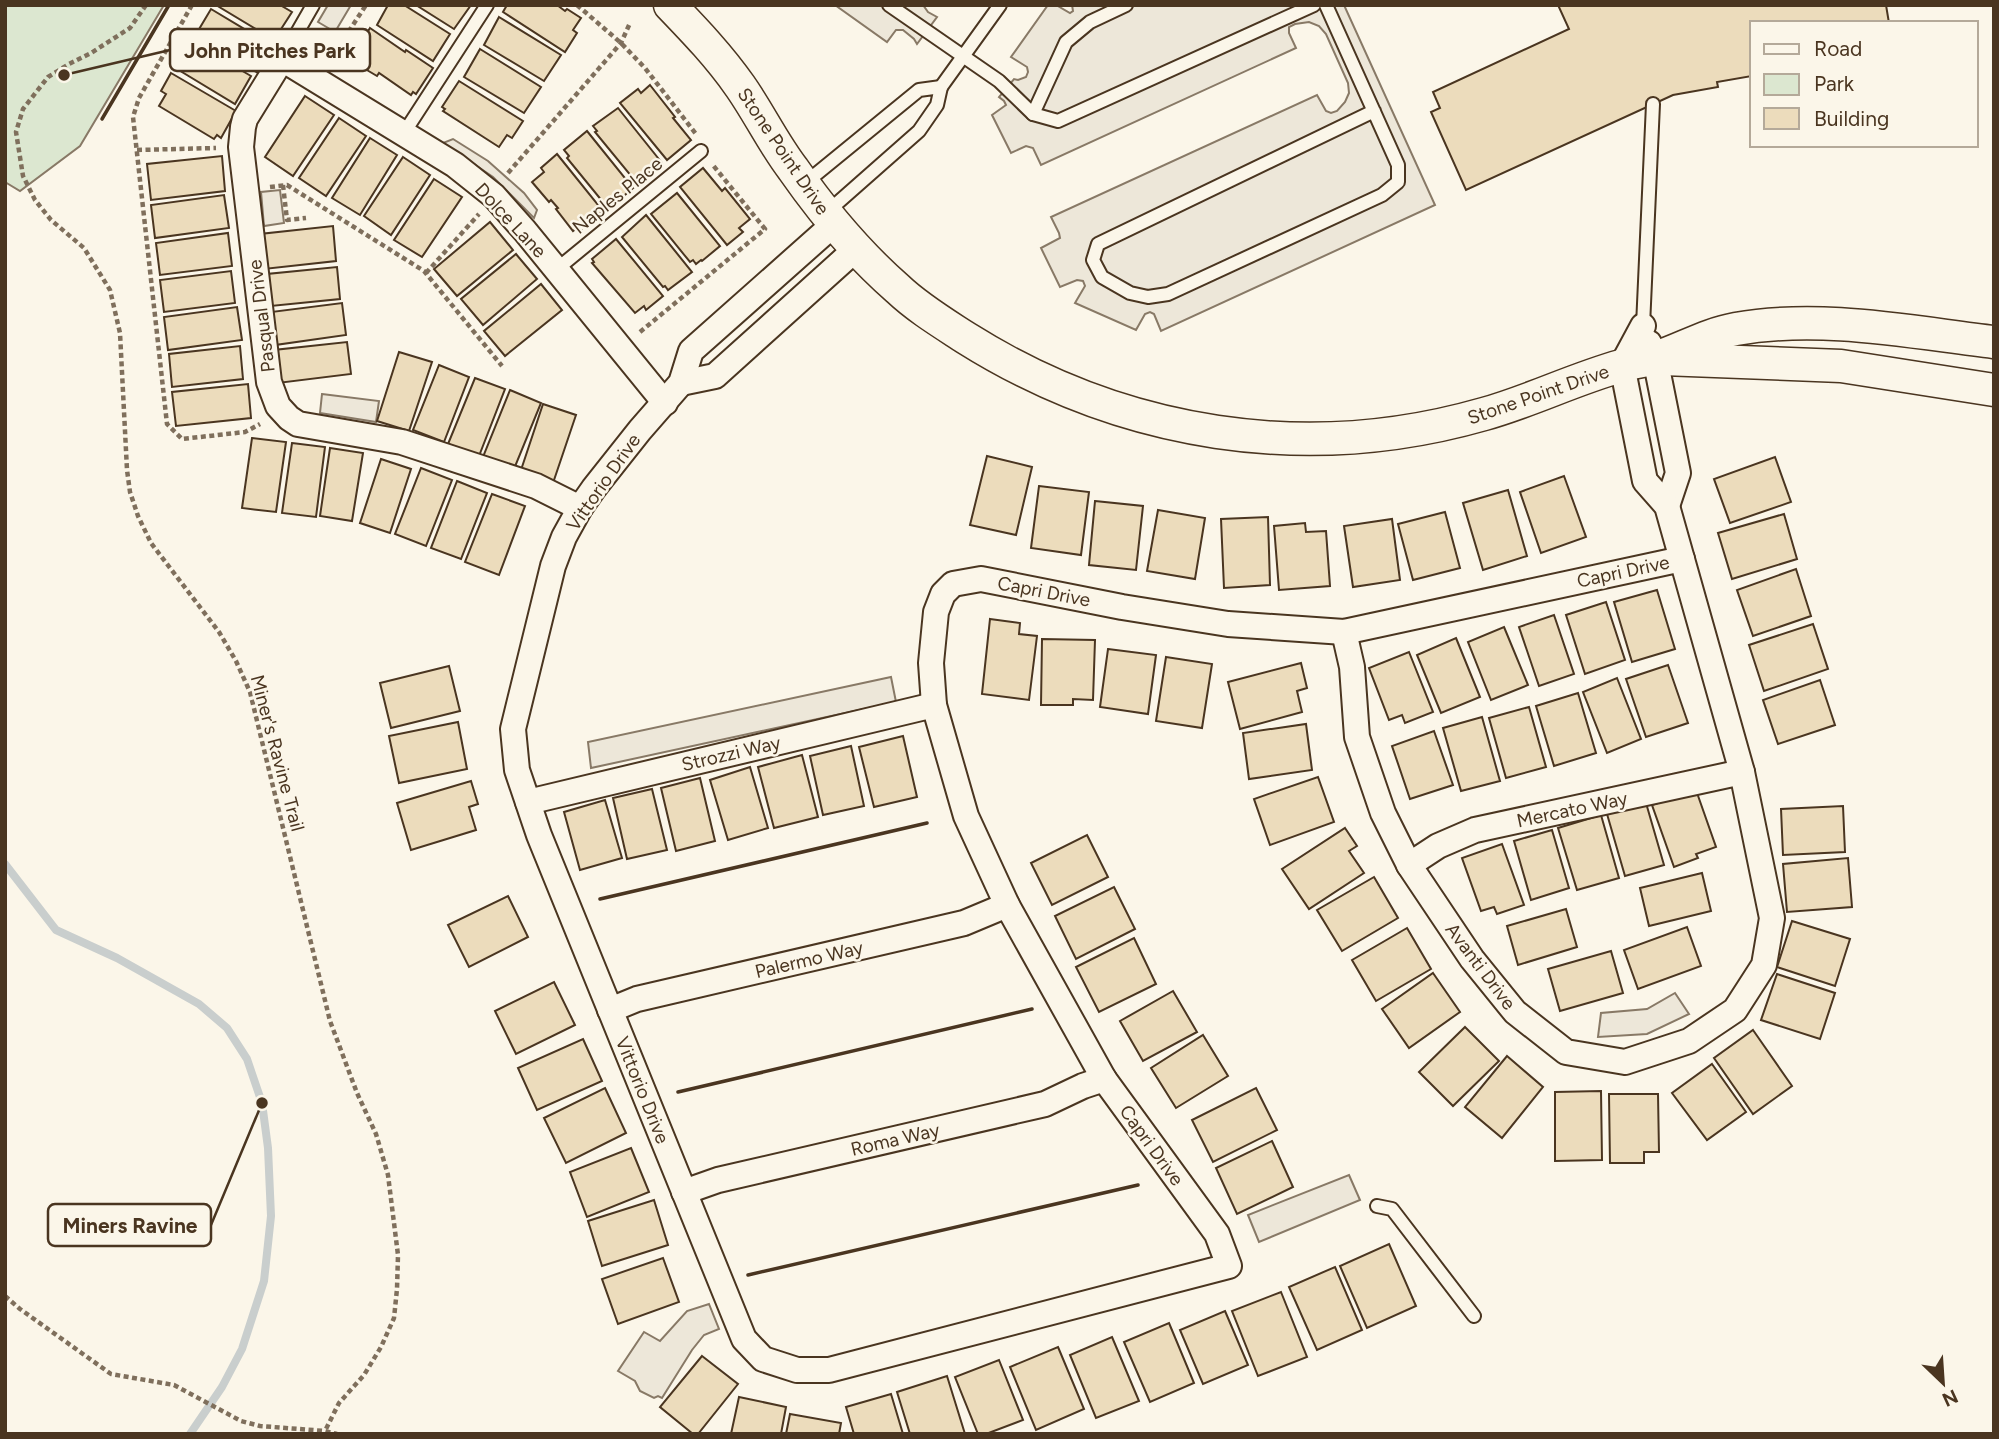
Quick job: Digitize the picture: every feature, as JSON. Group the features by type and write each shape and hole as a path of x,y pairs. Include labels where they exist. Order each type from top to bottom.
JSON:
{"street":[{"name":"Stone Point Drive","path":"670,5 702,37 739,84 791,167 830,218 899,291 993,355 1086,399 1151,419 1219,433 1263,437 1355,437 1398,433 1522,403 1622,365 1655,358 1704,338 1765,325 1874,327 1994,342"},
{"name":"Dolce Lane","path":"282,59 455,165 494,196 665,403"},
{"name":"Pasqual Drive","path":"282,59 245,119 242,147 269,382 278,406 294,422 304,426 402,442 536,486 580,508"},
{"name":"Vittorio Drive","path":"830,218 691,351 681,383 632,440 580,508 564,537 553,566 513,729 517,770 539,835 744,1339 763,1359 797,1370 829,1370 1229,1266"},
{"path":"681,383 715,376 857,248"},
{"path":"1643,326 1655,358 1678,473 1667,506"},
{"path":"1622,365 1643,326"},
{"path":"713,332 735,358"},
{"name":"Stone Point Drive","path":"1655,358 1841,366 1994,390"},
{"name":"Avanti Drive","path":"1344,632 1352,667 1357,737 1383,813 1409,865 1472,959 1515,1012 1566,1052 1625,1062 1689,1041 1735,1010 1764,965 1772,918 1742,772 1667,506 1645,481 1622,365"},
{"path":"1640,453 1673,446"},
{"name":"Capri Drive","path":"1229,1266 1217,1234 1104,1079 1007,905 966,816 934,705 931,663 936,612 943,594 953,584 981,579 1122,607 1228,624 1344,632 1682,559"},
{"name":"Strozzi Way","path":"527,802 934,705"},
{"name":"Mercato Way","path":"1409,865 1438,846 1475,830 1742,772"},
{"name":"Palermo Way","path":"610,1010 637,999 964,923 1007,905"},
{"name":"Roma Way","path":"684,1192 718,1180 1045,1104 1104,1079"}],"lane":[{"name":"Pasqual Drive","path":"282,59 313,5"},
{"path":"404,133 487,5"},
{"path":"830,218 919,131 937,105 941,87 1000,5"},
{"path":"1033,114 1066,42 1090,22 1126,5"},
{"path":"896,7 999,81 1033,114 1058,121 1314,5"},
{"path":"1326,5 1374,111 1398,165 1398,182 1382,195 1168,294 1149,297 1130,293 1102,277 1093,260 1098,244 1374,111"},
{"path":"804,184 919,90 941,87"},
{"path":"1643,326 1653,104"},
{"name":"Naples Place","path":"556,269 701,152"},
{"path":"1377,1206 1392,1209 1474,1316"}],"path":[{"name":"Miner's Ravine Trail","path":"146,5 130,28 48,77 23,109 16,132 23,176 35,201 51,220 84,248 110,290 120,332 130,492 151,543 219,632 250,692 330,1021 356,1093 376,1134 388,1175 398,1255 394,1318 364,1375 339,1403 325,1431"},
{"path":"192,5 136,104 134,117 167,424 182,439 245,432 268,419"},
{"path":"327,63 366,5"},
{"path":"577,5 645,68 697,133 691,137 701,152 765,229 634,337"},
{"path":"508,173 621,43 630,23"},
{"path":"137,150 227,147"},
{"path":"283,185 287,220 306,218"},
{"path":"262,188 287,185 426,273 502,366"},
{"path":"426,273 484,208"},
{"path":"5,1296 111,1374 174,1385 235,1419 261,1426 337,1434"}],"green space":[{"path":"5,5 164,5 80,146 20,191 5,182"}],"shaded area":[{"path":"328,5 351,5 335,32 318,22"},
{"path":"835,5 923,5 937,17 917,44 903,30 896,30 887,42"},
{"path":"1048,5 1056,5 1070,13 1073,11 1072,5 1344,5 1435,205 1161,331 1154,314 1150,312 1145,314 1136,330 1075,303 1085,286 1083,281 1077,280 1060,287 1041,248 1060,238 1051,217 1317,95 1326,111 1337,111 1349,93 1348,83 1326,34 1319,26 1309,22 1295,24 1289,27 1289,33 1296,48 1041,165 1033,148 1026,146 1011,153 992,115 1006,105 999,97 1014,79 1026,77 1027,67 1011,57"},
{"path":"453,139 488,161 524,193 537,210 534,218 493,177 443,143"},
{"path":"280,190 284,223 264,226 261,192"},
{"path":"322,394 379,401 376,422 320,413"},
{"path":"891,677 896,702 591,768 588,742"},
{"path":"1675,993 1689,1014 1647,1034 1598,1037 1601,1013 1647,1009"},
{"path":"1349,1175 1360,1200 1259,1242 1248,1215"},
{"path":"709,1304 719,1329 704,1335 662,1398 654,1398 640,1391 635,1381 618,1371 644,1332 660,1341 687,1311"}],"building":[{"path":"216,5 280,5 292,12 274,40"},
{"path":"388,5 404,5 450,34 433,61 377,25"},
{"path":"416,5 471,5 454,29"},
{"path":"507,5 557,5 565,11 567,9 581,18 573,30 577,33 565,52 503,12"},
{"path":"1558,5 1886,5 1889,21 1750,21 1750,76 1717,82 1718,87 1673,95 1466,190 1431,112 1440,108 1433,92 1569,29"},
{"path":"211,9 271,45 258,73 195,36"},
{"path":"499,17 561,55 544,81 484,45"},
{"path":"370,28 433,68 416,94 413,92 411,95 379,73 377,76 355,63 363,49 359,46"},
{"path":"194,43 251,76 235,104 177,69"},
{"path":"480,49 541,87 524,113 464,77"},
{"path":"171,73 236,111 221,138 217,135 214,139 159,106 166,94 161,91"},
{"path":"459,81 523,121 512,138 507,135 499,147 443,111 445,109 442,107"},
{"path":"650,85 691,140 667,160 620,103 638,89 641,93"},
{"path":"305,96 334,115 293,176 265,157"},
{"path":"618,108 662,163 636,182 593,126"},
{"path":"339,118 366,136 326,196 299,178"},
{"path":"587,131 633,188 607,207 567,158 569,156 564,150"},
{"path":"370,138 397,155 360,215 332,198"},
{"path":"557,154 603,211 579,231 577,228 573,231 556,209 558,208 551,200 549,202 532,182 544,172 541,168"},
{"path":"222,156 225,191 151,200 147,164"},
{"path":"403,157 430,175 391,235 364,216"},
{"path":"703,168 722,191 725,188 750,219 739,228 743,232 727,245 680,187"},
{"path":"434,179 462,197 422,257 394,240"},
{"path":"677,193 720,246 696,264 693,260 690,262 651,214"},
{"path":"224,195 229,228 155,238 151,205"},
{"path":"646,215 692,272 668,290 622,237"},
{"path":"490,222 513,250 457,296 434,269"},
{"path":"333,226 336,261 264,269 260,234"},
{"path":"228,233 232,266 160,275 156,243"},
{"path":"616,239 663,296 646,310 644,306 635,313 592,263 592,259"},
{"path":"516,254 537,279 483,325 461,299"},
{"path":"337,267 340,299 271,306 267,274"},
{"path":"231,271 235,303 164,312 160,280"},
{"path":"541,284 562,310 505,356 484,331"},
{"path":"342,303 346,335 275,345 271,312"},
{"path":"237,307 242,340 168,350 164,317"},
{"path":"347,342 351,374 278,383 274,350"},
{"path":"240,346 243,379 172,387 169,354"},
{"path":"399,352 432,362 409,431 377,421"},
{"path":"439,365 469,377 444,442 413,430"},
{"path":"475,378 505,389 479,456 448,444"},
{"path":"248,384 251,418 176,426 172,392"},
{"path":"510,390 541,403 514,469 483,457"},
{"path":"543,404 576,415 553,483 520,473"},
{"path":"252,438 286,442 276,512 242,508"},
{"path":"292,443 325,447 316,517 282,513"},
{"path":"330,448 363,453 352,521 320,516"},
{"path":"987,456 1032,467 1016,535 970,525"},
{"path":"1775,457 1791,502 1730,523 1714,479"},
{"path":"381,459 411,469 390,533 360,523"},
{"path":"421,468 452,480 426,546 395,534"},
{"path":"1564,476 1586,537 1541,553 1520,492"},
{"path":"457,481 487,493 461,559 431,548"},
{"path":"1039,486 1089,492 1081,555 1031,548"},
{"path":"1508,490 1527,556 1483,570 1463,503"},
{"path":"492,494 525,506 499,575 465,562"},
{"path":"1095,501 1143,506 1136,570 1089,565"},
{"path":"1158,510 1205,518 1195,579 1147,571"},
{"path":"1445,512 1460,568 1413,580 1398,524"},
{"path":"1784,514 1797,559 1732,579 1718,533"},
{"path":"1268,517 1270,585 1224,588 1221,519"},
{"path":"1392,519 1400,580 1353,587 1344,526"},
{"path":"1305,523 1306,532 1326,531 1330,586 1279,590 1274,526"},
{"path":"1796,569 1811,616 1753,636 1737,590"},
{"path":"1657,590 1675,649 1632,662 1614,602"},
{"path":"1606,602 1625,660 1585,674 1566,615"},
{"path":"1554,615 1574,674 1539,686 1519,627"},
{"path":"990,619 1020,623 1019,634 1037,636 1029,700 982,694"},
{"path":"1813,624 1828,669 1764,691 1749,645"},
{"path":"1504,627 1528,685 1491,700 1468,642"},
{"path":"1456,638 1480,697 1441,713 1417,655"},
{"path":"1042,639 1095,640 1093,700 1073,699 1073,705 1041,705"},
{"path":"1108,649 1156,655 1148,714 1100,707"},
{"path":"1409,652 1433,712 1405,723 1402,715 1389,720 1369,668"},
{"path":"1166,657 1212,664 1202,728 1156,721"},
{"path":"1301,663 1307,688 1297,691 1302,712 1240,729 1228,682"},
{"path":"1668,665 1688,723 1646,737 1626,679"},
{"path":"449,666 460,711 391,728 380,683"},
{"path":"1617,678 1641,739 1607,753 1583,692"},
{"path":"1820,680 1835,725 1778,744 1763,700"},
{"path":"1578,693 1596,753 1554,766 1536,706"},
{"path":"1529,707 1546,767 1506,778 1489,718"},
{"path":"1482,717 1500,781 1461,791 1443,728"},
{"path":"458,722 467,769 399,783 389,736"},
{"path":"1306,724 1312,770 1249,779 1243,733"},
{"path":"1434,731 1453,785 1410,799 1392,746"},
{"path":"903,736 917,797 874,807 859,747"},
{"path":"851,746 864,806 823,815 810,756"},
{"path":"802,755 818,817 774,828 758,767"},
{"path":"750,767 768,828 728,840 710,780"},
{"path":"1318,777 1334,822 1270,845 1254,799"},
{"path":"700,778 715,841 676,851 661,788"},
{"path":"471,781 478,804 469,807 476,830 411,850 397,803"},
{"path":"652,789 667,850 627,859 613,798"},
{"path":"1696,790 1716,847 1696,854 1698,858 1674,867 1652,805"},
{"path":"605,800 622,858 580,870 564,812"},
{"path":"1646,803 1664,865 1625,876 1607,814"},
{"path":"1843,806 1845,852 1783,855 1781,809"},
{"path":"1601,815 1619,878 1577,890 1558,828"},
{"path":"1345,828 1357,846 1349,851 1364,873 1309,909 1282,869"},
{"path":"1552,830 1569,888 1531,900 1514,841"},
{"path":"1087,835 1108,877 1052,905 1031,863"},
{"path":"1502,844 1524,905 1497,914 1494,907 1481,911 1462,858"},
{"path":"1848,858 1852,907 1787,912 1783,864"},
{"path":"1702,873 1711,911 1649,926 1640,888"},
{"path":"1374,877 1398,918 1342,951 1317,910"},
{"path":"1114,887 1135,929 1076,959 1055,916"},
{"path":"508,896 528,937 469,967 448,925"},
{"path":"1566,909 1577,947 1518,965 1507,926"},
{"path":"1792,921 1850,939 1835,986 1777,967"},
{"path":"1687,927 1701,966 1638,989 1624,950"},
{"path":"1407,928 1431,969 1376,1001 1352,960"},
{"path":"1134,938 1156,984 1099,1012 1076,967"},
{"path":"1611,951 1623,993 1560,1011 1548,969"},
{"path":"1433,973 1460,1012 1409,1048 1382,1009"},
{"path":"1777,974 1835,993 1820,1039 1761,1020"},
{"path":"554,982 575,1025 516,1054 495,1011"},
{"path":"1173,991 1197,1032 1143,1061 1120,1021"},
{"path":"1465,1027 1499,1061 1453,1106 1419,1072"},
{"path":"1753,1030 1792,1086 1753,1114 1714,1058"},
{"path":"1203,1035 1228,1076 1176,1108 1151,1068"},
{"path":"583,1039 602,1081 537,1110 518,1068"},
{"path":"1507,1056 1543,1087 1502,1138 1465,1107"},
{"path":"1712,1064 1746,1112 1707,1140 1672,1093"},
{"path":"605,1088 626,1133 566,1163 544,1118"},
{"path":"1256,1088 1277,1130 1213,1162 1192,1120"},
{"path":"1601,1091 1602,1160 1555,1161 1555,1092"},
{"path":"1609,1094 1658,1094 1659,1152 1644,1152 1644,1163 1610,1163"},
{"path":"1272,1141 1293,1187 1237,1214 1216,1168"},
{"path":"631,1148 649,1192 587,1217 570,1172"},
{"path":"654,1200 668,1245 602,1266 588,1221"},
{"path":"1389,1244 1416,1306 1367,1328 1340,1266"},
{"path":"663,1258 679,1302 618,1324 602,1279"},
{"path":"1335,1267 1362,1330 1317,1350 1289,1287"},
{"path":"1281,1292 1307,1357 1258,1376 1232,1311"},
{"path":"1225,1311 1248,1365 1203,1384 1180,1330"},
{"path":"1169,1323 1194,1383 1150,1402 1124,1342"},
{"path":"1112,1337 1139,1401 1096,1418 1070,1355"},
{"path":"1058,1347 1084,1409 1036,1430 1010,1367"},
{"path":"702,1356 738,1384 698,1434 693,1434 660,1407"},
{"path":"999,1360 1023,1420 986,1434 978,1434 955,1377"},
{"path":"947,1376 965,1434 910,1434 897,1392"},
{"path":"891,1394 903,1434 854,1434 846,1407"},
{"path":"739,1397 786,1407 781,1434 731,1434"},
{"path":"790,1414 841,1423 839,1434 786,1434"}],"waterway":[{"path":"5,864 56,930 117,958 199,1004 227,1028 247,1059 262,1103 268,1148 271,1216 264,1281 242,1349 222,1387 190,1434"}],"wall":[{"path":"102,119 169,5"},
{"path":"600,899 927,823"},
{"path":"678,1092 1032,1009"},
{"path":"748,1275 1138,1185"}],"place":[{"name":"John Pitches Park","path":"64,75"},
{"name":"Miners Ravine","path":"262,1103"}]}
